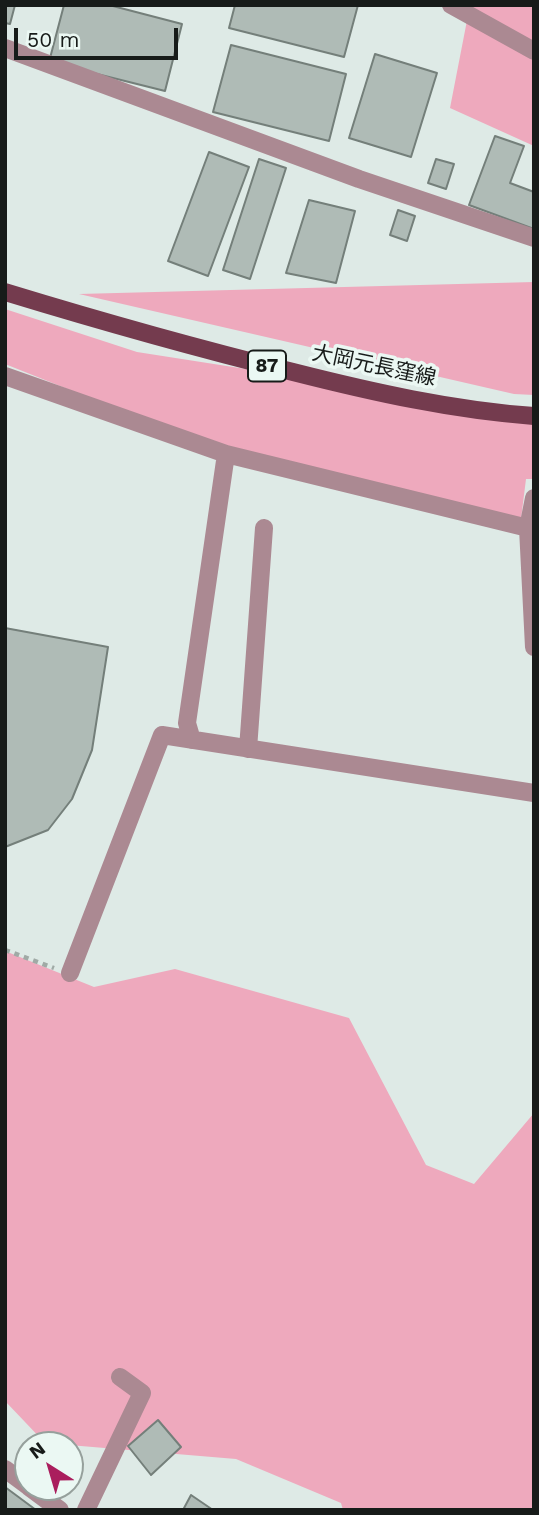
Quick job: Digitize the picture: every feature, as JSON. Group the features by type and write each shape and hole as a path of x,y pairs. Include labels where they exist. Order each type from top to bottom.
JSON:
{"main road":[{"name":"大岡元長窪線","path":"5,292 225,355 358,388 459,407 534,416"}],"street":[{"path":"459,7 534,51"},
{"path":"5,48 359,179 534,238"},
{"path":"5,376 226,454 528,528"},
{"path":"192,740 187,723 226,454"},
{"path":"534,498 528,528 534,647"},
{"path":"248,748 264,528"},
{"path":"70,973 162,735 534,793"},
{"path":"86,1510 142,1393 120,1377"}],"path":[{"path":"5,950 70,973"}],"shaded area":[{"path":"470,5 534,5 534,146 450,108"},
{"path":"534,282 534,395 514,394 79,294"},
{"path":"5,309 137,352 534,414 534,479 526,479 521,519 235,456 5,364"},
{"path":"5,951 94,987 175,969 349,1018 426,1165 474,1184 534,1113 534,1510 343,1510 341,1503 236,1459 84,1446 84,1431 34,1431 5,1401"}],"building":[{"path":"5,5 15,5 10,24 5,23"},
{"path":"64,5 109,5 182,24 165,91 49,62"},
{"path":"235,5 358,5 344,57 229,28"},
{"path":"231,45 346,74 329,141 213,112"},
{"path":"375,54 437,73 411,157 349,138"},
{"path":"495,136 524,146 510,183 534,192 534,229 469,205"},
{"path":"209,152 249,167 208,276 168,261"},
{"path":"259,159 286,168 250,279 223,270"},
{"path":"436,159 454,164 446,189 428,183"},
{"path":"309,200 355,211 336,283 286,273"},
{"path":"398,210 415,216 407,241 390,235"},
{"path":"5,628 108,647 92,750 72,799 48,830 5,847"},
{"path":"158,1420 181,1447 151,1475 128,1446"},
{"path":"5,1487 14,1494 14,1501 24,1501 36,1510 5,1510"},
{"path":"191,1495 213,1510 183,1510"}]}
